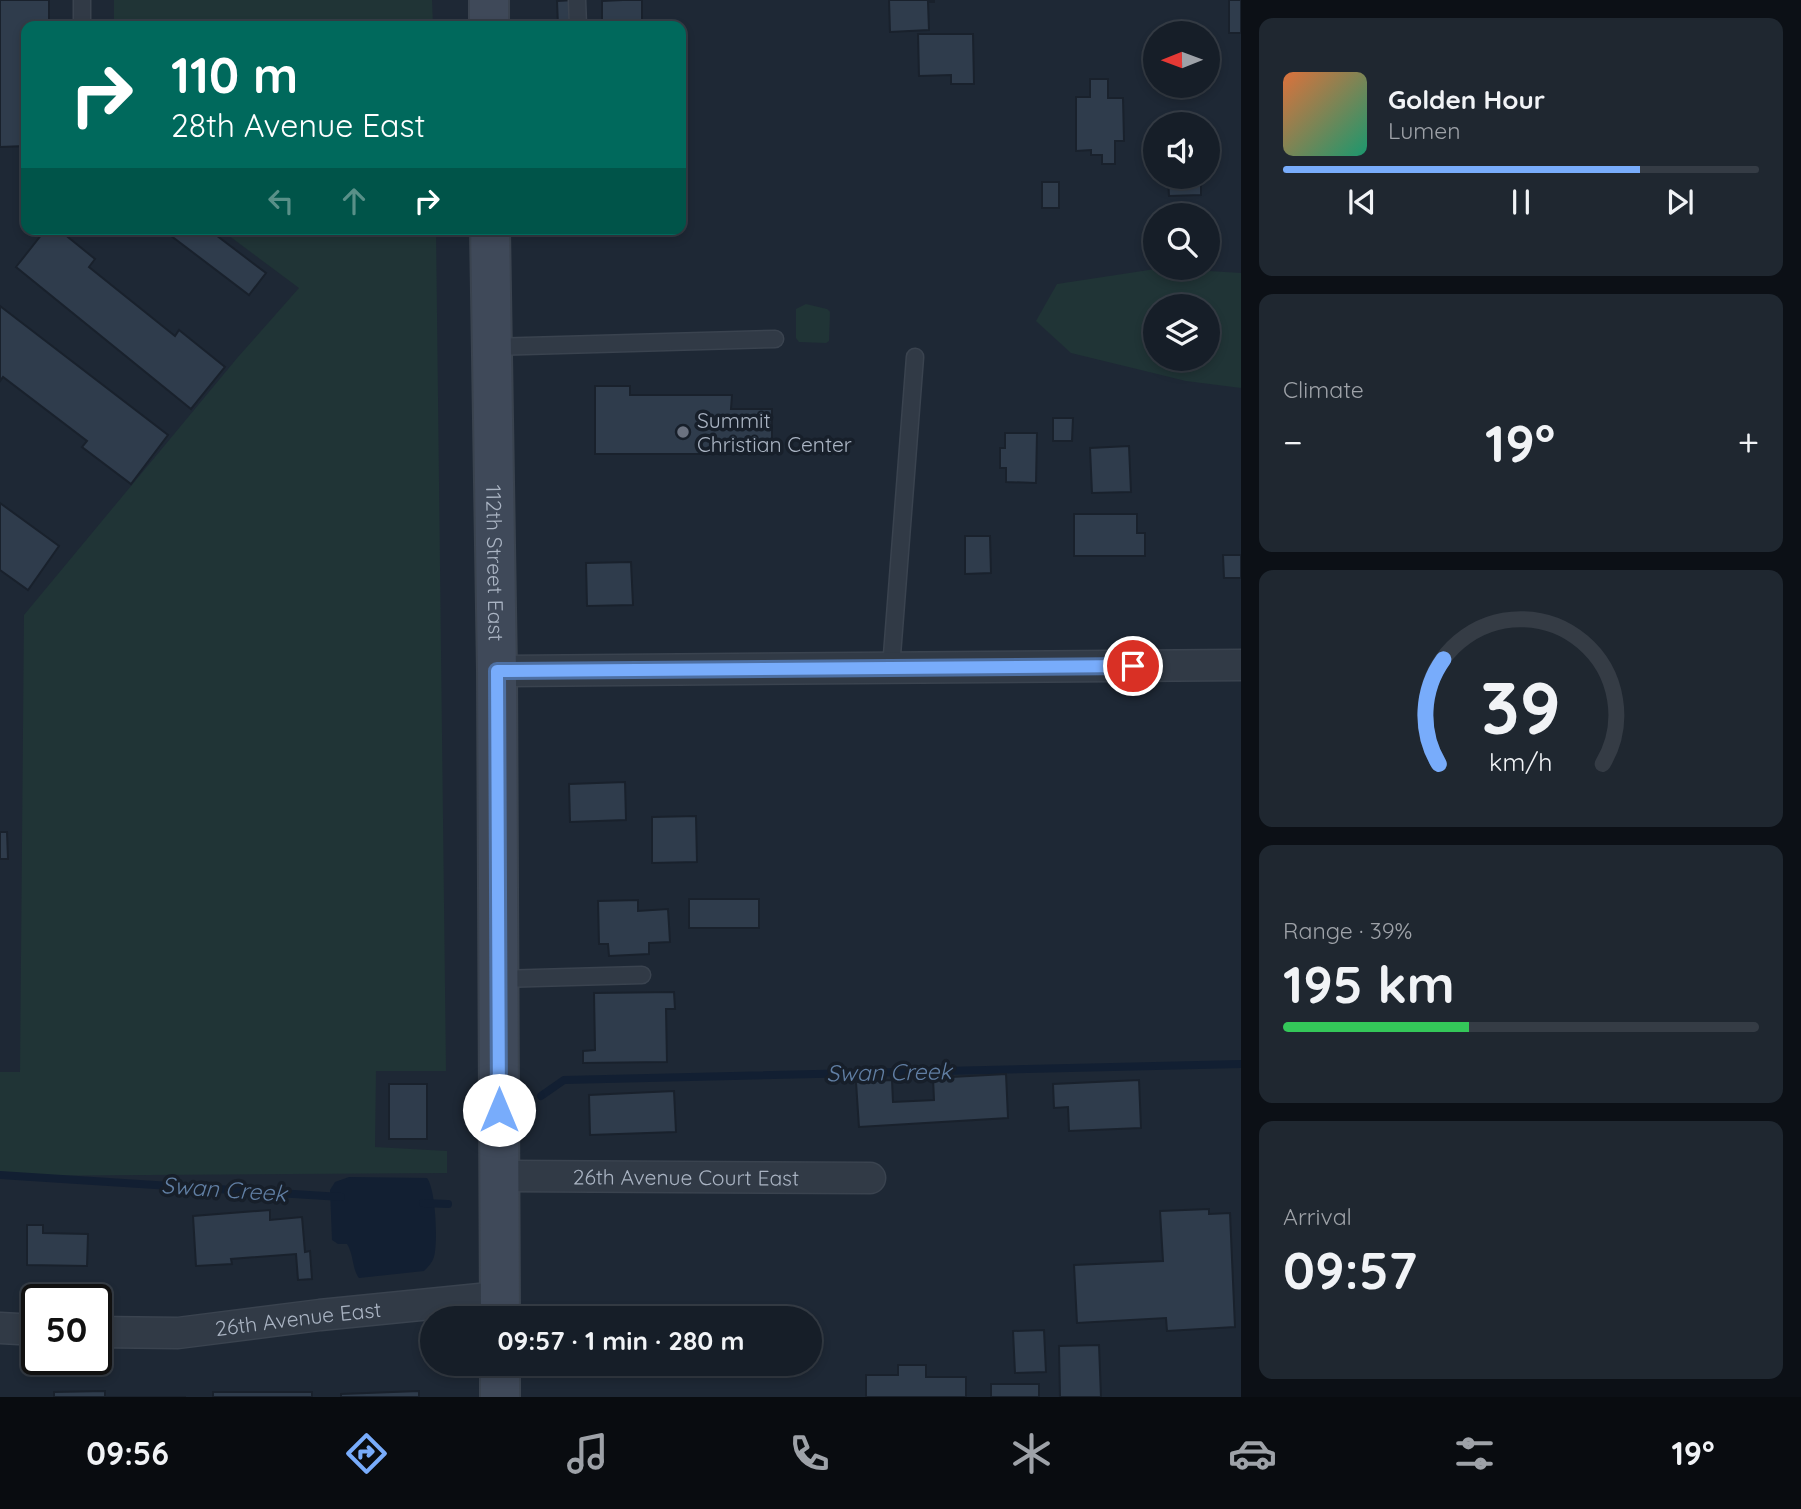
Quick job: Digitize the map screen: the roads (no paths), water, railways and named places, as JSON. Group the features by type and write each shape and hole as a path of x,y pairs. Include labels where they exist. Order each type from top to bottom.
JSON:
{"main road":[{"path":"489,0 489,21"},
{"name":"112th Street East","path":"490,235 497,671 500,1306"},
{"path":"500,1376 500,1397"}],"street":[{"path":"497,671 1241,665"},
{"name":"26th Avenue Court East","path":"500,1176 870,1178"},
{"name":"26th Avenue East","path":"112,1332 178,1333 320,1315 420,1311"},
{"path":"0,1328 21,1329"}],"lane":[{"path":"82,0 82,21"},
{"path":"578,0 578,21"},
{"path":"492,347 775,340"},
{"path":"891,668 915,357"},
{"path":"498,979 642,975"}],"water":[{"path":"349,1177 427,1178 434,1204 436,1240 434,1257 424,1271 359,1278 347,1244 338,1244 332,1240 330,1190 335,1182"}],"waterway":[{"name":"Swan Creek","path":"541,1096 564,1080 1241,1064"},
{"name":"Swan Creek","path":"0,1175 341,1197"},
{"name":"Swan Creek","path":"423,1203 448,1204"}],"place":[{"name":"Summit Christian Center","path":"683,432"}]}
